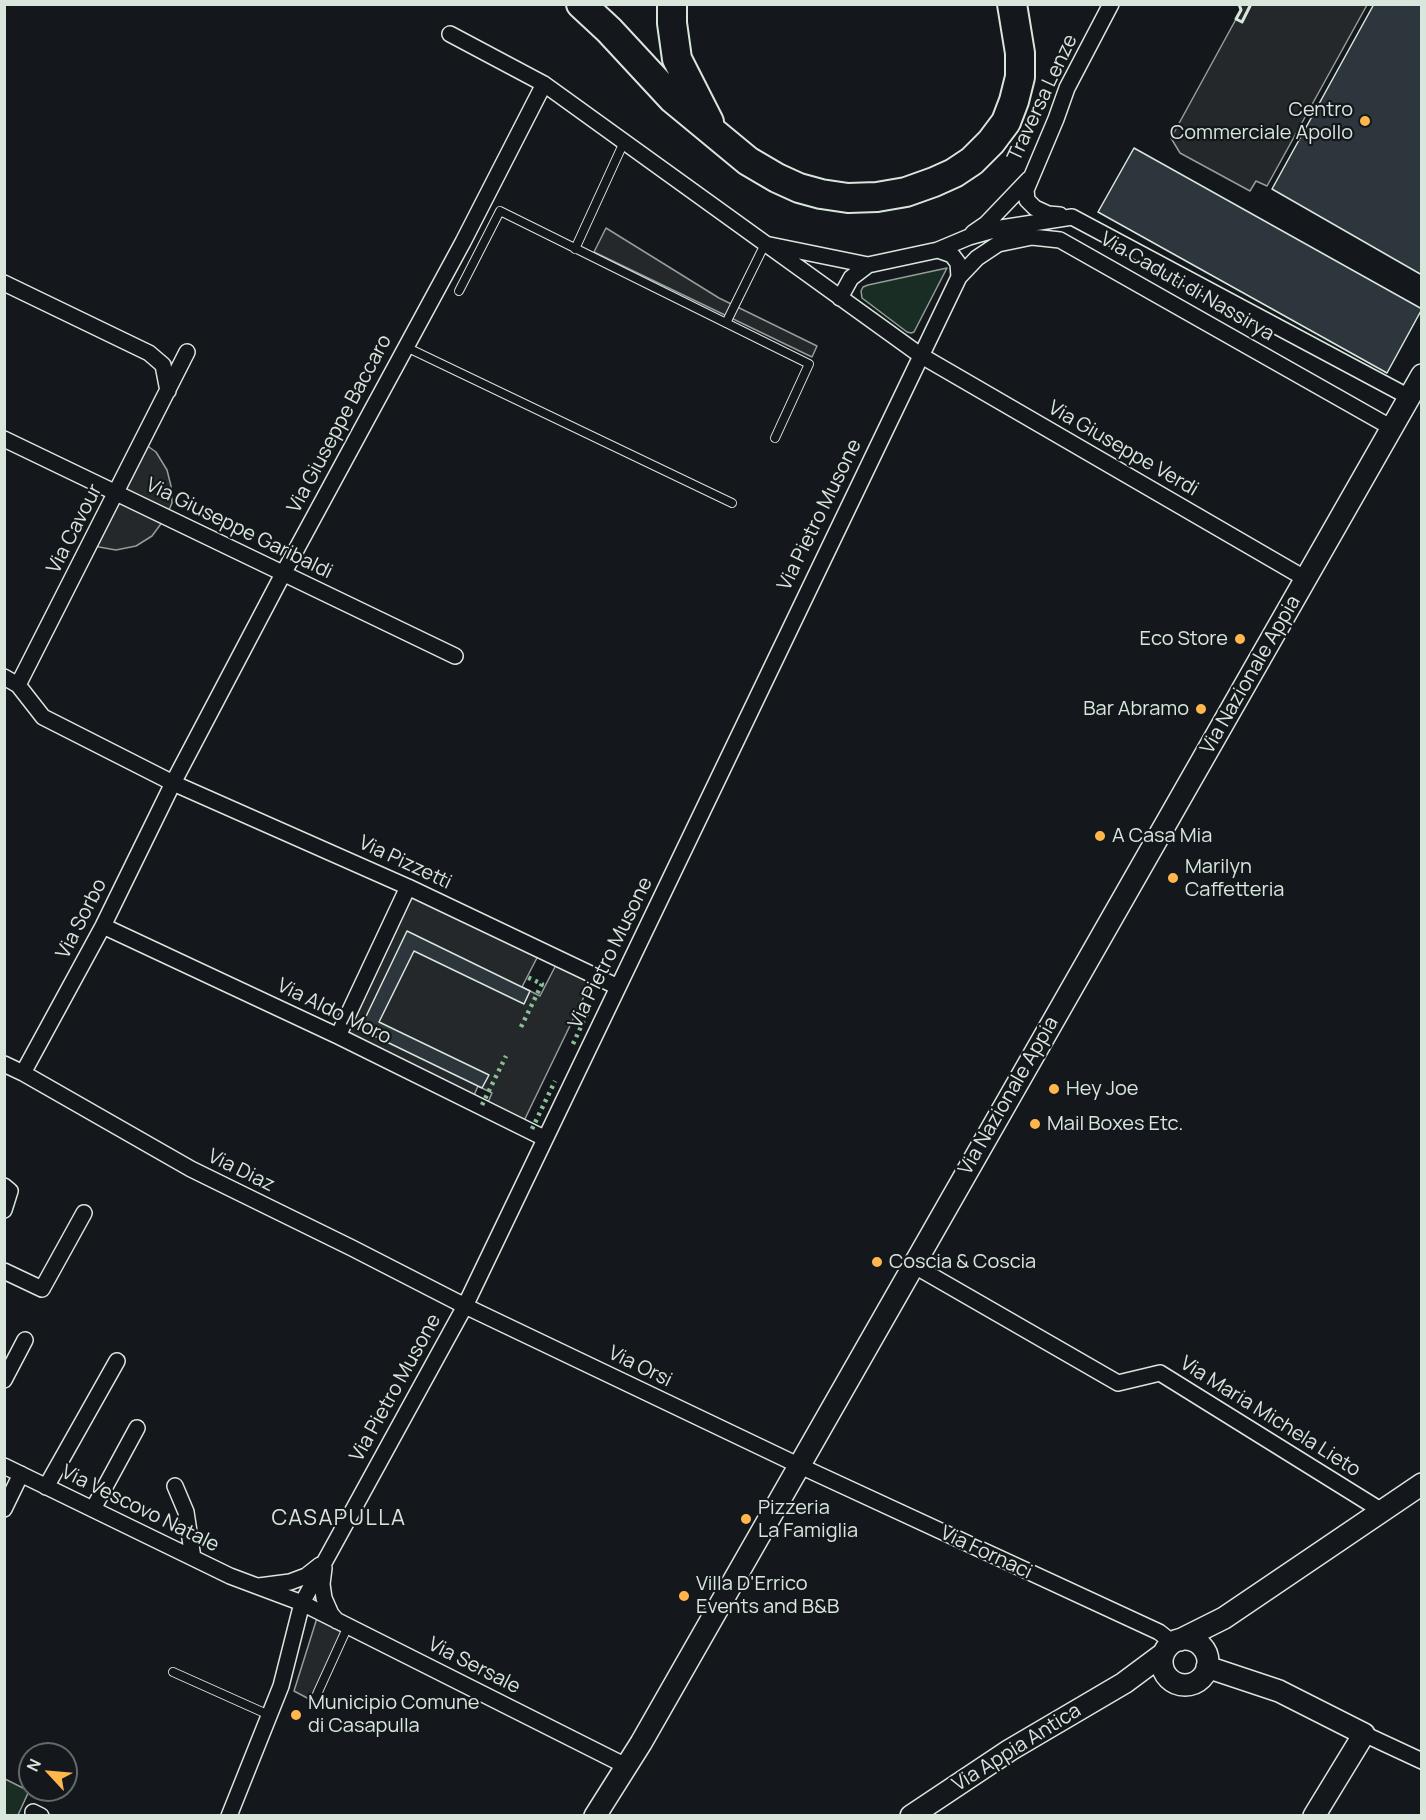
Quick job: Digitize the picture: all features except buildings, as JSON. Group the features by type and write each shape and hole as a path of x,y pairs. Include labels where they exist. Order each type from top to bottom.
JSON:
{"highway":[{"path":"580,4 609,30 673,99 748,161 799,188 848,198 877,197 906,192 934,182 972,161 991,142 1006,122 1020,77 1020,53 1012,4"},
{"path":"672,4 677,59 714,132"}],"main road":[{"name":"Via Nazionale Appia","path":"595,1815 626,1766 1422,375"},
{"name":"Via Appia Antica","path":"911,1815 1010,1750 1124,1683 1172,1645 1224,1618 1422,1484"},
{"name":"Via Appia Antica","path":"1200,1646 1224,1618"},
{"path":"1166,1676 1162,1669 1172,1645 1187,1639 1200,1646 1205,1652 1207,1666 1279,1691 1364,1734 1314,1815"},
{"name":"Via Appia Antica","path":"1124,1683 1166,1676 1178,1684 1193,1684 1200,1680 1207,1666"}],"street":[{"name":"Traversa Lenze","path":"1040,222 1027,200 1026,190 1029,179 1067,88 1111,4"},
{"path":"450,34 544,84 920,355"},
{"name":"Via Giuseppe Baccaro","path":"173,783 463,242 544,84"},
{"name":"Via Caduti di Nassirya","path":"969,237 986,224 1029,179"},
{"name":"Via Caduti di Nassirya","path":"938,250 969,237 1001,228 1072,217 1410,397"},
{"name":"Via Caduti di Nassirya","path":"959,277 977,258 1040,222"},
{"name":"Via Caduti di Nassirya","path":"1040,222 1060,240 1392,428"},
{"path":"765,244 868,265 938,250 952,255 958,263 959,277"},
{"path":"840,298 851,278 868,265"},
{"name":"Via Pietro Musone","path":"229,1815 281,1686 302,1603 465,1306 959,277"},
{"path":"4,283 149,353 163,365 168,391"},
{"name":"Via Cavour","path":"11,681 116,493 187,352"},
{"name":"Via Giuseppe Verdi","path":"920,355 1306,579"},
{"name":"Via Giuseppe Garibaldi","path":"4,439 455,656"},
{"name":"Via Pizzetti","path":"11,681 44,717 173,783 408,887 618,987"},
{"name":"Via Sorbo","path":"23,1073 103,926 173,783"},
{"path":"338,1036 408,887"},
{"name":"Via Aldo Moro","path":"103,926 338,1036 544,1138"},
{"name":"Via Diaz","path":"4,1064 191,1169 465,1306"},
{"path":"4,1186 10,1191 4,1210"},
{"path":"4,1271 42,1289 84,1213"},
{"name":"Via Maria Michela Lieto","path":"913,1265 1118,1383 1160,1373 1382,1511"},
{"name":"Via Orsi","path":"465,1306 798,1465"},
{"path":"4,1380 25,1340"},
{"path":"46,1486 117,1361"},
{"path":"93,1509 137,1428"},
{"name":"Via Fornaci","path":"798,1465 1158,1632 1172,1645"},
{"name":"Via Vescovo Natale","path":"4,1466 230,1576 302,1603"},
{"path":"4,1509 21,1474"},
{"path":"175,1486 186,1512 193,1558"},
{"path":"258,1587 290,1582 306,1576 325,1562"},
{"name":"Via Pietro Musone","path":"325,1562 322,1584 324,1598 331,1614 343,1624"},
{"name":"Via Sersale","path":"302,1603 626,1766"},
{"path":"1364,1734 1422,1761"}],"lane":[{"path":"575,249 624,142"},
{"path":"459,291 500,211 809,364 775,438"},
{"path":"726,323 765,244"},
{"path":"406,347 732,503"},
{"path":"313,1703 343,1624"},
{"path":"173,1672 269,1715"}],"green space":[{"path":"947,268 914,332 907,332 862,298 861,291 868,285"},
{"path":"5,1779 18,1786 18,1802 24,1802 18,1815 5,1815"}],"shaded area":[{"path":"1239,5 1367,5 1267,186 1256,181 1250,191 1180,153 1171,138 1241,10"},
{"path":"606,228 719,298 817,346 812,357 594,252"},
{"path":"142,442 156,452 167,470 172,503 166,517 152,536 136,546 116,550 99,547 91,543"},
{"path":"408,887 541,950 522,987 540,996 559,959 594,976 521,1127 485,1109 492,1093 478,1086 471,1102 338,1036"},
{"path":"317,1618 343,1630 311,1700 294,1691"}],"hedge":[{"path":"521,1027 542,984 527,977"},
{"path":"573,1044 590,1007"},
{"path":"482,1105 506,1056"},
{"path":"532,1129 555,1081"}],"wall":[{"path":"1239,4 1241,10 1236,19 1242,22 1251,4"}],"place":[{"name":"Centro Commerciale Apollo","path":"1365,121"},
{"name":"Eco Store","path":"1240,639"},
{"name":"Bar Abramo","path":"1201,709"},
{"name":"A Casa Mia","path":"1100,836"},
{"name":"Marilyn Caffetteria","path":"1173,878"},
{"name":"Hey Joe","path":"1054,1089"},
{"name":"Mail Boxes Etc.","path":"1035,1124"},
{"name":"Coscia & Coscia","path":"877,1262"},
{"name":"Pizzeria La Famiglia","path":"746,1519"},
{"name":"Villa D'Errico Events and B&B","path":"684,1596"},
{"name":"Municipio Comune di Casapulla","path":"296,1715"}],"district":[{"name":"CASAPULLA","path":"339,1519"}]}
